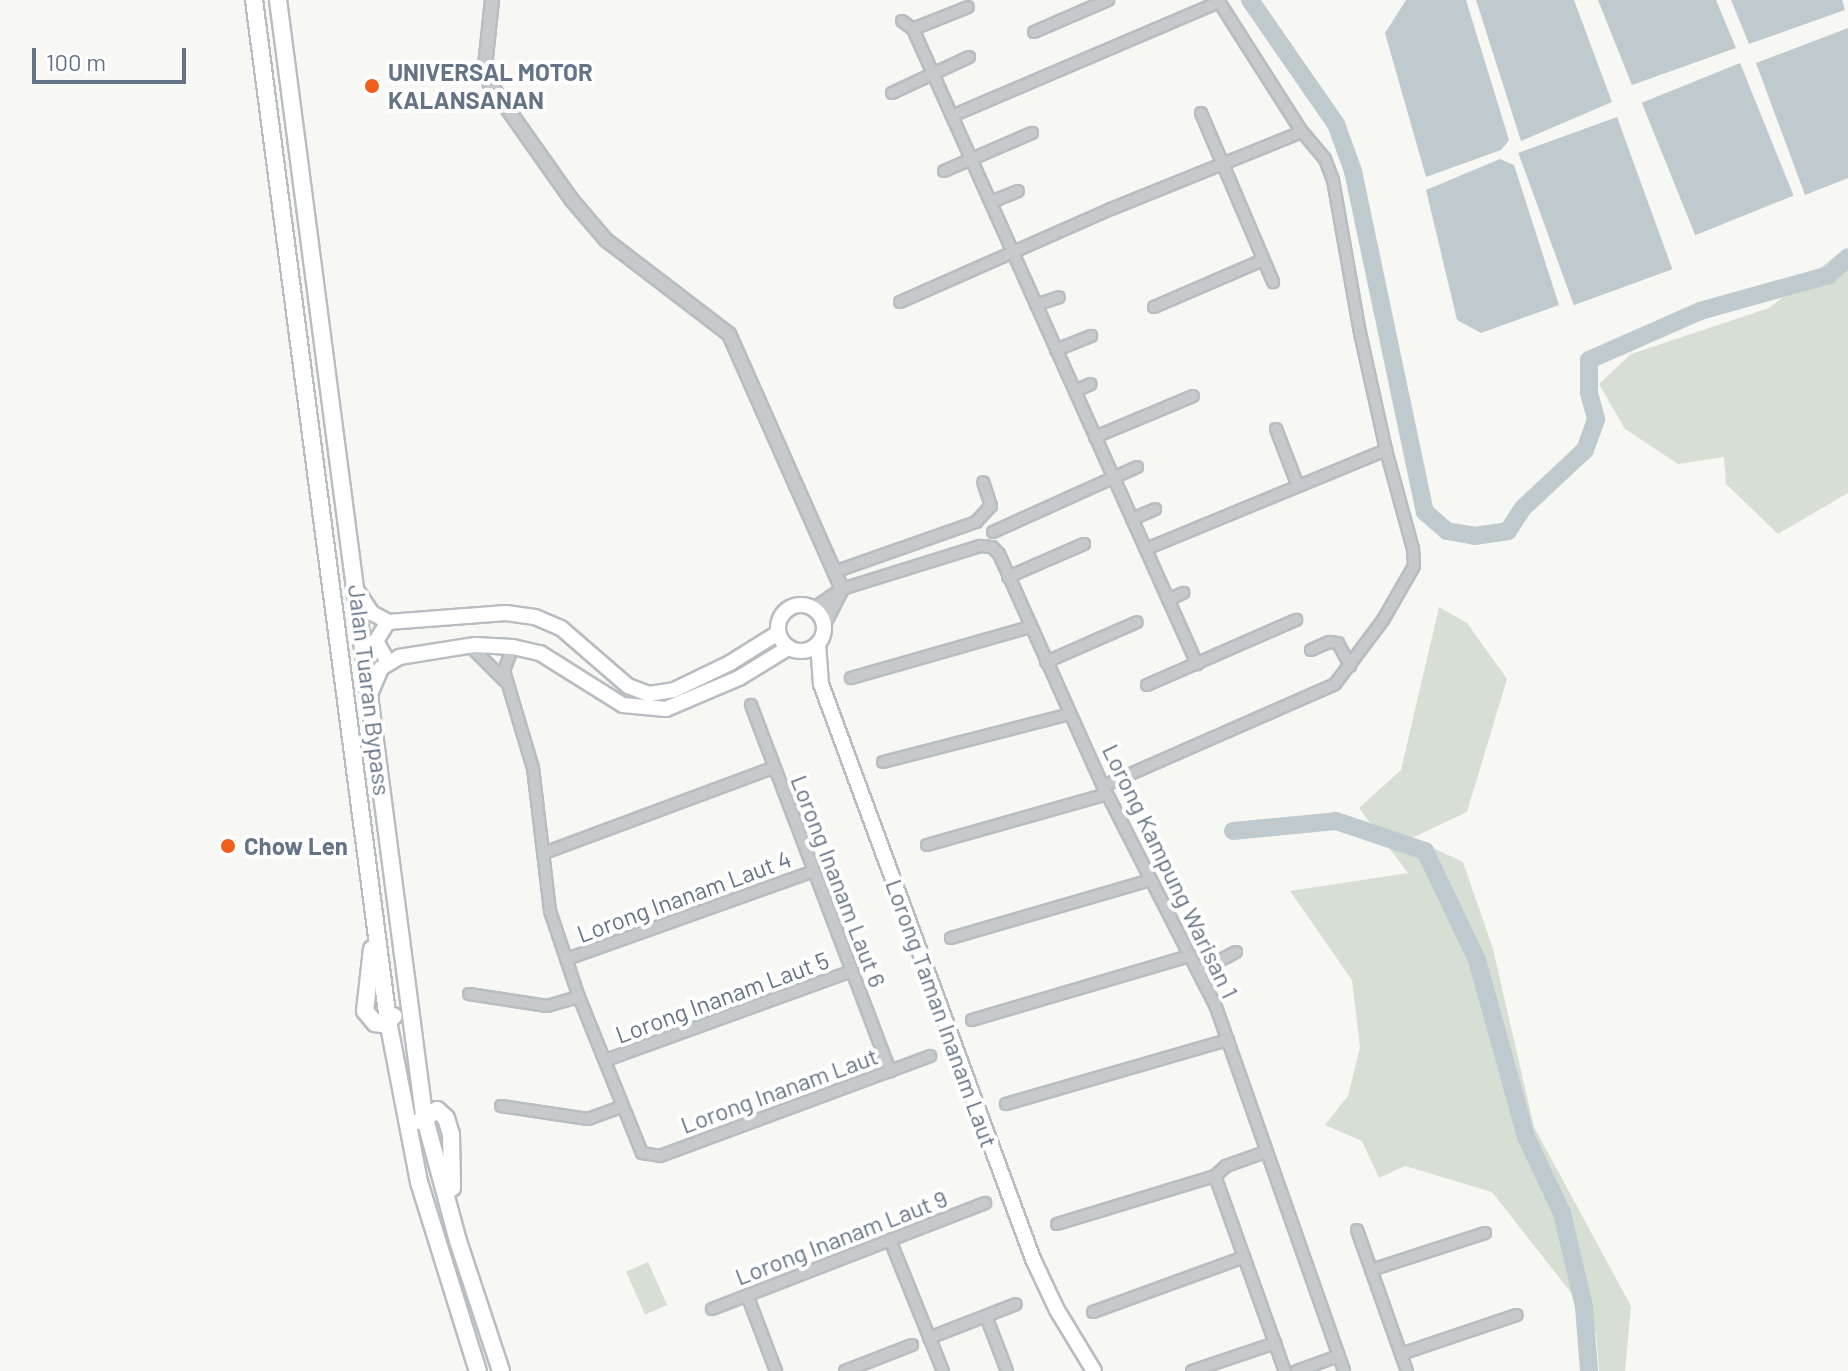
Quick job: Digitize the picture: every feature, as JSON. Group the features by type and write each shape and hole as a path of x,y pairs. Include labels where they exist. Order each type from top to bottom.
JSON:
{"highway":[{"name":"Jalan Tuaran Bypass","path":"254,0 375,931 365,1011 375,1023 388,1021"},
{"name":"Jalan Tuaran Bypass","path":"278,0 371,692 407,1004 424,1115 419,1123 419,1182"},
{"path":"407,1004 388,1021 419,1182 478,1371"},
{"path":"424,1115 437,1110 449,1125 458,1241 501,1371"}],"main road":[{"path":"357,590 372,613 388,622 506,613 535,617 561,628 628,686 649,694 674,690 730,663 778,633"},
{"path":"371,692 377,675 388,662 414,653 470,646 513,647 540,653 623,705 653,710 696,698 794,650 818,644 824,624 814,609 801,605 788,609 779,619 778,633 794,650 821,684"},
{"path":"388,622 376,641 388,662"},
{"name":"Lorong Taman Inanam Laut","path":"818,644 821,684 1033,1259 1057,1310 1094,1371"}],"street":[{"path":"492,0 485,67 490,84 571,199 606,240 729,334 842,589 824,624"},
{"path":"1034,32 1108,0"},
{"path":"927,845 1105,790 1328,689 1350,666 1414,566 1413,549 1386,450 1354,303 1333,180 1325,159 1302,132 1218,1 952,116"},
{"path":"913,29 968,7"},
{"path":"902,21 913,29 1197,664"},
{"path":"892,93 969,57"},
{"path":"1201,113 1273,282"},
{"path":"900,302 1012,251 1302,132"},
{"path":"944,171 1032,133"},
{"path":"991,202 1018,191"},
{"path":"1154,307 1263,260"},
{"path":"1036,305 1059,297"},
{"path":"1056,350 1091,336"},
{"path":"1075,391 1091,384"},
{"path":"1095,437 1193,396"},
{"path":"1276,429 1298,486"},
{"path":"1146,549 1386,450"},
{"path":"993,532 1137,467"},
{"path":"834,572 976,522 991,506 983,482"},
{"path":"1132,519 1155,509"},
{"path":"1008,577 1084,544"},
{"name":"Lorong Kampung Warisan 1","path":"814,609 842,589 980,546 996,550 1105,790 1198,972 1228,1040 1344,1371"},
{"path":"1168,600 1183,593"},
{"path":"1147,685 1296,620"},
{"path":"1046,662 1137,622"},
{"path":"851,678 1030,627"},
{"path":"1311,650 1329,642 1338,643 1350,666"},
{"path":"470,646 506,682"},
{"path":"501,1106 588,1119 621,1107 550,911 533,768 506,682 504,664 513,647"},
{"name":"Lorong Inanam Laut 6","path":"751,705 890,1071"},
{"path":"883,762 1070,714"},
{"path":"544,853 775,767"},
{"name":"Lorong Inanam Laut 4","path":"567,959 814,871"},
{"path":"951,938 1150,880"},
{"path":"1198,972 1236,952"},
{"path":"972,1020 1190,956"},
{"name":"Lorong Inanam Laut 5","path":"606,1060 852,971"},
{"path":"469,994 547,1006 579,997"},
{"path":"1006,1104 1228,1040"},
{"name":"Lorong Inanam Laut","path":"621,1107 642,1153 660,1156 930,1056"},
{"path":"1057,1224 1215,1176 1226,1166 1265,1152"},
{"path":"1215,1176 1285,1371"},
{"name":"Lorong Inanam Laut 9","path":"712,1309 985,1203"},
{"path":"1357,1230 1407,1371"},
{"path":"1371,1270 1485,1233"},
{"path":"890,1240 943,1371"},
{"path":"1093,1312 1244,1257"},
{"path":"747,1295 776,1371"},
{"path":"929,1338 1016,1304"},
{"path":"1401,1354 1517,1315"},
{"path":"986,1316 1007,1371"},
{"path":"1192,1371 1275,1343"},
{"path":"845,1371 912,1345"},
{"path":"1297,1371 1338,1356"}],"shaded area":[{"path":"1406,0 1466,0 1509,140 1501,150 1426,177 1385,33"},
{"path":"1476,0 1574,0 1612,102 1521,141"},
{"path":"1598,0 1716,0 1736,48 1632,85"},
{"path":"1731,0 1842,0 1845,10 1749,44"},
{"path":"1848,28 1848,178 1805,195 1756,63"},
{"path":"1740,63 1794,196 1695,235 1642,103"},
{"path":"1617,117 1672,269 1574,305 1518,153"},
{"path":"1500,159 1514,165 1559,305 1481,333 1457,320 1426,190"},
{"path":"1843,250 1848,255 1848,493 1778,534 1726,484 1724,457 1678,464 1625,429 1599,384 1631,354 1769,308"},
{"path":"1439,607 1467,623 1507,679 1467,812 1412,838 1463,862 1493,949 1534,1127 1631,1306 1625,1371 1599,1371 1596,1334 1576,1299 1492,1192 1405,1166 1379,1178 1362,1141 1325,1125 1348,1096 1360,1047 1352,980 1290,891 1408,873 1359,808 1401,770"},
{"path":"648,1262 667,1305 645,1315 626,1272"}],"waterway":[{"path":"1250,0 1336,124 1353,171 1425,512 1447,531 1474,536 1508,531 1523,508 1585,450 1596,419 1589,392 1589,360 1700,311 1829,275 1848,257"},
{"path":"1233,831 1336,821 1425,851 1477,960 1526,1137 1562,1213 1584,1307 1589,1371"}],"place":[{"name":"UNIVERSAL MOTOR KALANSANAN","path":"372,86"},
{"name":"Chow Len","path":"228,846"}]}
